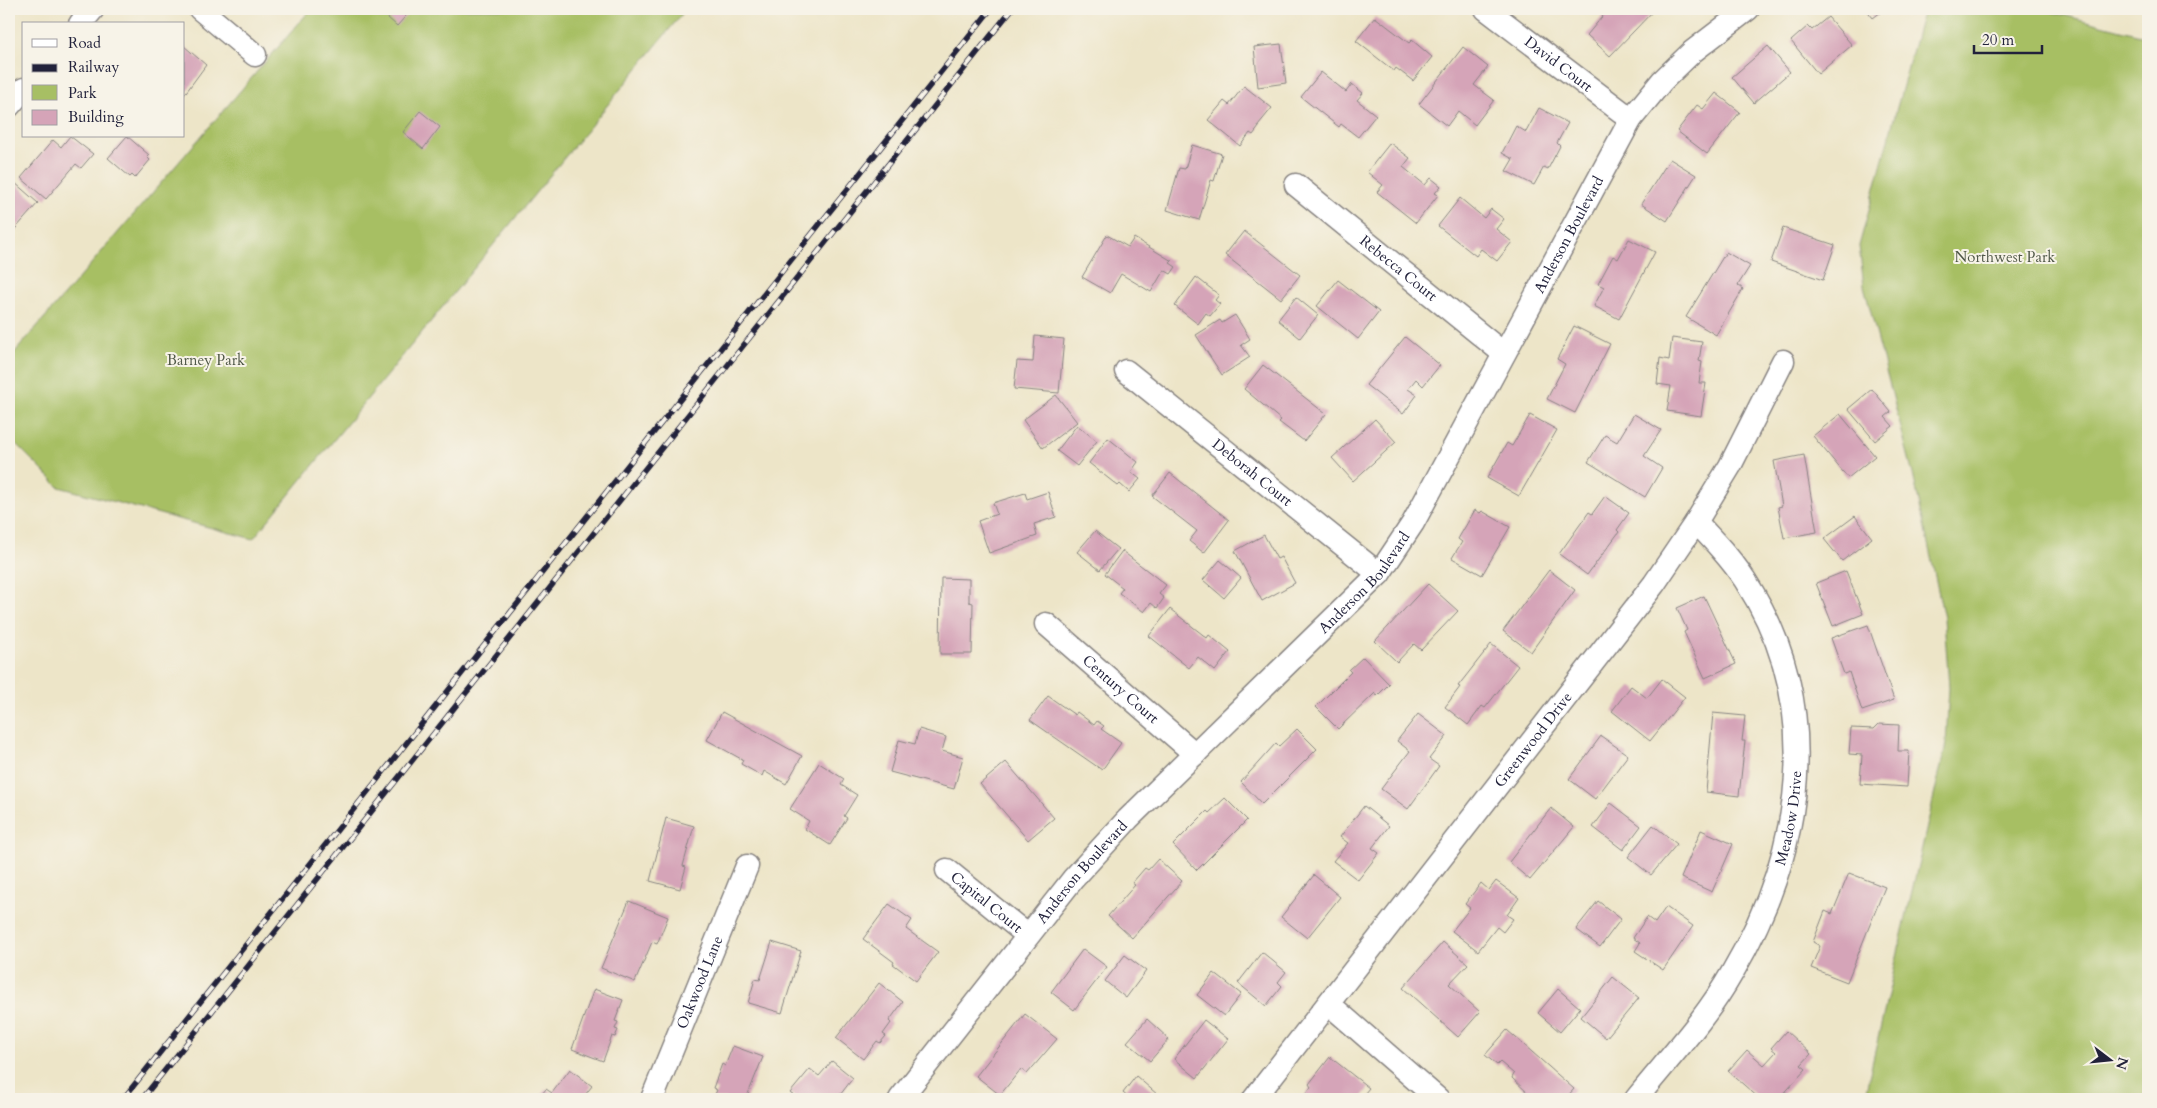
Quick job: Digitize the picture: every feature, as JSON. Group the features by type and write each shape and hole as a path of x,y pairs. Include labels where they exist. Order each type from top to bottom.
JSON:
{"street":[{"path":"82,22 93,9"},
{"path":"200,9 255,55"},
{"name":"David Court","path":"1486,9 1631,119"},
{"name":"Anderson Boulevard","path":"900,1099 1072,879 1122,826 1379,574 1413,523 1503,353 1631,119 1662,81 1692,52 1748,9"},
{"path":"9,106 22,91"},
{"name":"Rebecca Court","path":"1296,185 1503,353"},
{"name":"Greenwood Drive","path":"1254,1099 1654,584 1696,522 1730,466 1782,361"},
{"name":"Deborah Court","path":"1126,371 1379,574"},
{"name":"Meadow Drive","path":"1636,1099 1704,1016 1732,974 1756,928 1775,881 1787,840 1795,802 1798,768 1797,734 1791,695 1783,662 1767,620 1745,580 1721,548 1696,522"},
{"name":"Century Court","path":"1046,624 1195,754"},
{"name":"Oakwood Lane","path":"652,1099 747,866"},
{"name":"Capital Court","path":"947,870 1027,935"},
{"path":"1329,1004 1438,1099"}],"green space":[{"name":"Barney Park","path":"311,9 686,9 253,539 59,487 9,437 9,359"},
{"name":"Northwest Park","path":"1924,9 2040,9 2148,37 2148,1099 1864,1099 1946,744 1949,687 1944,618 1913,474 1864,286 1859,246"}],"building":[{"path":"9,9 17,9 11,15"},
{"path":"378,9 412,9 397,26"},
{"path":"1613,9 1655,9 1610,56 1587,35 1607,11 1609,13"},
{"path":"1866,9 1885,9 1873,18"},
{"path":"1375,17 1409,43 1412,40 1432,57 1413,81 1396,68 1394,71 1356,41"},
{"path":"1828,17 1852,45 1818,74 1791,41 1808,26 1812,30"},
{"path":"1281,44 1286,83 1258,87 1254,47"},
{"path":"1768,46 1790,72 1754,103 1732,77"},
{"path":"185,47 206,65 185,94"},
{"path":"1463,47 1488,67 1474,85 1494,100 1475,125 1458,111 1447,126 1419,104"},
{"path":"1321,72 1346,92 1352,84 1363,93 1357,100 1376,115 1358,137 1341,124 1339,127 1301,97"},
{"path":"1244,86 1272,108 1258,125 1259,127 1253,135 1250,133 1240,146 1208,120 1224,101 1229,105"},
{"path":"1716,93 1740,112 1707,154 1677,131 1697,105 1703,109"},
{"path":"1539,108 1568,123 1557,143 1560,146 1548,169 1544,167 1534,185 1506,171 1513,159 1502,153 1516,126 1526,132"},
{"path":"420,111 440,127 423,149 403,132"},
{"path":"68,138 73,138 93,154 81,168 76,164 46,199 21,178 53,140 61,147"},
{"path":"125,138 129,138 149,155 147,157 150,160 135,178 132,175 130,177 108,158"},
{"path":"1390,143 1410,158 1403,167 1425,185 1431,178 1441,186 1435,193 1438,195 1416,223 1377,192 1383,185 1367,172"},
{"path":"1192,145 1222,154 1214,181 1211,180 1199,220 1167,210 1179,168 1185,169"},
{"path":"1670,159 1696,175 1667,221 1641,204"},
{"path":"14,182 38,203 9,236 9,188"},
{"path":"1460,198 1484,218 1491,209 1504,219 1496,229 1512,242 1497,261 1481,249 1476,256 1438,226"},
{"path":"1783,228 1835,245 1823,280 1771,262"},
{"path":"1244,231 1300,275 1281,299 1225,255"},
{"path":"1107,235 1128,247 1134,238 1172,261 1170,263 1176,267 1171,274 1164,270 1151,292 1121,274 1110,293 1082,277"},
{"path":"1629,239 1655,252 1619,319 1594,306 1604,287 1598,284 1613,256 1618,259"},
{"path":"1726,252 1750,266 1738,285 1743,289 1716,335 1686,317"},
{"path":"1196,277 1219,295 1215,300 1220,304 1210,316 1206,313 1198,324 1175,306"},
{"path":"1338,280 1379,312 1358,339 1317,306"},
{"path":"1296,297 1318,315 1300,338 1278,320"},
{"path":"1235,315 1250,339 1241,345 1250,357 1222,375 1196,335 1220,320 1222,323"},
{"path":"1574,326 1610,344 1575,413 1547,399 1565,364 1557,359"},
{"path":"1035,336 1064,339 1059,393 1014,389 1017,361 1033,362"},
{"path":"1405,337 1440,365 1423,386 1416,379 1408,389 1417,395 1403,414 1366,385"},
{"path":"1672,338 1702,342 1699,361 1702,362 1699,383 1706,383 1701,416 1667,411 1671,386 1657,384 1660,358 1669,360"},
{"path":"1263,365 1326,414 1304,441 1279,422 1281,420 1244,389"},
{"path":"1872,389 1891,412 1885,417 1893,426 1875,441 1848,409"},
{"path":"1056,395 1077,422 1043,448 1023,420"},
{"path":"1634,414 1661,430 1644,456 1662,468 1645,497 1588,462 1605,435 1617,442"},
{"path":"1840,414 1875,456 1848,478 1813,436"},
{"path":"1530,415 1557,430 1519,496 1487,478 1507,443 1512,446"},
{"path":"1375,419 1396,442 1353,481 1332,458"},
{"path":"1077,425 1097,441 1077,466 1057,451"},
{"path":"1108,438 1138,462 1131,472 1140,479 1129,492 1120,484 1118,486 1089,463"},
{"path":"1804,455 1817,532 1784,538 1778,507 1782,506 1774,461"},
{"path":"1170,473 1229,520 1204,553 1189,541 1197,531 1152,496"},
{"path":"1048,492 1056,517 1034,524 1037,536 989,553 978,521 997,514 993,503 1025,493 1027,499"},
{"path":"1605,496 1629,513 1617,530 1619,532 1587,575 1559,554 1589,512 1592,514"},
{"path":"1475,510 1480,513 1482,511 1510,527 1482,575 1452,558 1462,542 1458,539"},
{"path":"1855,516 1872,538 1842,561 1824,539"},
{"path":"1095,531 1118,549 1100,570 1077,552"},
{"path":"1264,535 1277,559 1281,557 1295,583 1262,601 1235,551"},
{"path":"1122,551 1166,585 1159,594 1164,598 1157,608 1151,603 1144,612 1119,593 1123,588 1105,574"},
{"path":"1220,560 1241,578 1224,598 1203,580"},
{"path":"1549,570 1575,590 1531,652 1503,631"},
{"path":"1846,571 1863,614 1833,626 1816,583"},
{"path":"941,578 969,579 969,602 973,603 972,654 940,654"},
{"path":"1428,584 1458,611 1421,650 1414,644 1397,662 1375,641"},
{"path":"1704,596 1736,664 1705,678 1684,632 1687,630 1677,608"},
{"path":"1170,609 1207,638 1209,635 1230,652 1215,671 1198,657 1189,668 1149,636"},
{"path":"1868,625 1894,700 1862,711 1849,672 1844,674 1831,638"},
{"path":"1491,644 1518,666 1485,708 1482,706 1468,725 1445,707 1460,687 1458,686"},
{"path":"1363,657 1389,684 1377,696 1375,693 1338,729 1316,707 1351,672 1349,670"},
{"path":"1662,679 1685,697 1650,741 1612,711 1631,686 1647,698"},
{"path":"1048,696 1075,715 1077,712 1094,725 1097,721 1104,726 1101,729 1121,743 1102,770 1030,720"},
{"path":"722,712 802,756 786,784 764,771 762,776 741,764 743,760 707,740"},
{"path":"1713,713 1745,716 1742,741 1745,741 1739,796 1706,792"},
{"path":"1418,714 1447,736 1429,759 1439,766 1408,809 1381,789 1410,751 1397,741"},
{"path":"1879,724 1899,725 1898,751 1909,751 1907,787 1860,784 1862,755 1849,754 1851,728 1874,729"},
{"path":"919,729 946,737 942,751 963,757 954,789 890,772 899,740 915,744"},
{"path":"1297,729 1317,749 1262,804 1241,782 1276,743 1279,746"},
{"path":"1601,736 1628,755 1595,799 1569,779"},
{"path":"1006,762 1054,818 1028,840 980,784"},
{"path":"819,763 844,779 841,785 857,795 844,816 847,818 830,845 805,829 809,821 790,809"},
{"path":"1225,798 1247,820 1197,870 1173,845 1207,811 1209,813"},
{"path":"1611,803 1641,826 1623,850 1593,827"},
{"path":"1364,806 1389,826 1372,848 1379,853 1358,880 1333,861 1348,843 1340,837"},
{"path":"1551,808 1574,827 1530,880 1509,862"},
{"path":"666,818 694,826 683,866 686,867 680,889 650,881"},
{"path":"1653,825 1677,844 1651,875 1628,857"},
{"path":"1701,830 1733,844 1712,892 1681,878"},
{"path":"1158,859 1182,881 1132,938 1108,916 1135,885 1132,883 1145,868 1148,870"},
{"path":"1849,873 1885,887 1847,982 1811,968 1820,946 1813,942 1825,911 1832,914"},
{"path":"1314,875 1340,897 1307,938 1281,917"},
{"path":"1496,881 1519,898 1507,915 1513,919 1503,932 1497,927 1478,951 1452,931 1470,908 1465,904 1481,883 1489,890"},
{"path":"629,901 668,917 657,944 652,942 635,982 601,968"},
{"path":"1598,901 1621,919 1600,947 1576,929"},
{"path":"889,904 912,920 906,929 938,952 916,981 863,939"},
{"path":"1666,907 1693,926 1663,970 1635,951 1640,943 1633,938 1647,917 1655,923"},
{"path":"772,942 801,951 782,1013 748,1003 755,979 760,980"},
{"path":"1443,942 1468,964 1449,984 1480,1012 1458,1037 1403,988"},
{"path":"1083,949 1107,967 1074,1010 1051,992"},
{"path":"1262,952 1286,972 1278,982 1282,986 1266,1006 1238,983"},
{"path":"1125,955 1146,971 1126,998 1105,981"},
{"path":"1214,973 1241,994 1224,1016 1197,995"},
{"path":"1613,977 1639,998 1606,1038 1581,1017"},
{"path":"879,983 903,1002 889,1021 891,1023 883,1034 886,1036 880,1043 877,1041 863,1059 836,1038"},
{"path":"594,989 623,1000 615,1021 618,1022 615,1029 618,1030 615,1037 612,1036 603,1061 572,1049"},
{"path":"1558,989 1580,1008 1560,1032 1538,1013"},
{"path":"1025,1014 1057,1039 1027,1074 1021,1069 1000,1095 976,1076"},
{"path":"1147,1019 1169,1039 1150,1061 1127,1042"},
{"path":"1204,1020 1228,1039 1197,1078 1174,1059"},
{"path":"1507,1030 1574,1089 1565,1099 1530,1099 1528,1097 1530,1095 1512,1078 1514,1074 1500,1062 1497,1065 1485,1055"},
{"path":"1786,1031 1811,1054 1801,1065 1806,1069 1779,1099 1760,1099 1728,1071 1747,1050 1764,1065 1776,1052 1771,1048"},
{"path":"733,1046 763,1057 746,1099 713,1099 717,1090 713,1088 722,1064 725,1066"},
{"path":"1330,1057 1369,1088 1360,1099 1302,1099 1311,1087 1309,1084"},
{"path":"832,1061 853,1078 837,1099 798,1099 790,1093 810,1069 819,1076"},
{"path":"570,1069 592,1086 582,1099 538,1099 546,1089 552,1093"},
{"path":"1136,1076 1158,1095 1154,1099 1128,1099 1123,1093"},
{"path":"1699,1095 1701,1098 1704,1095 1708,1099 1695,1099"}],"railway":[{"path":"123,1099 991,9"},
{"path":"142,1099 1012,9"}]}
